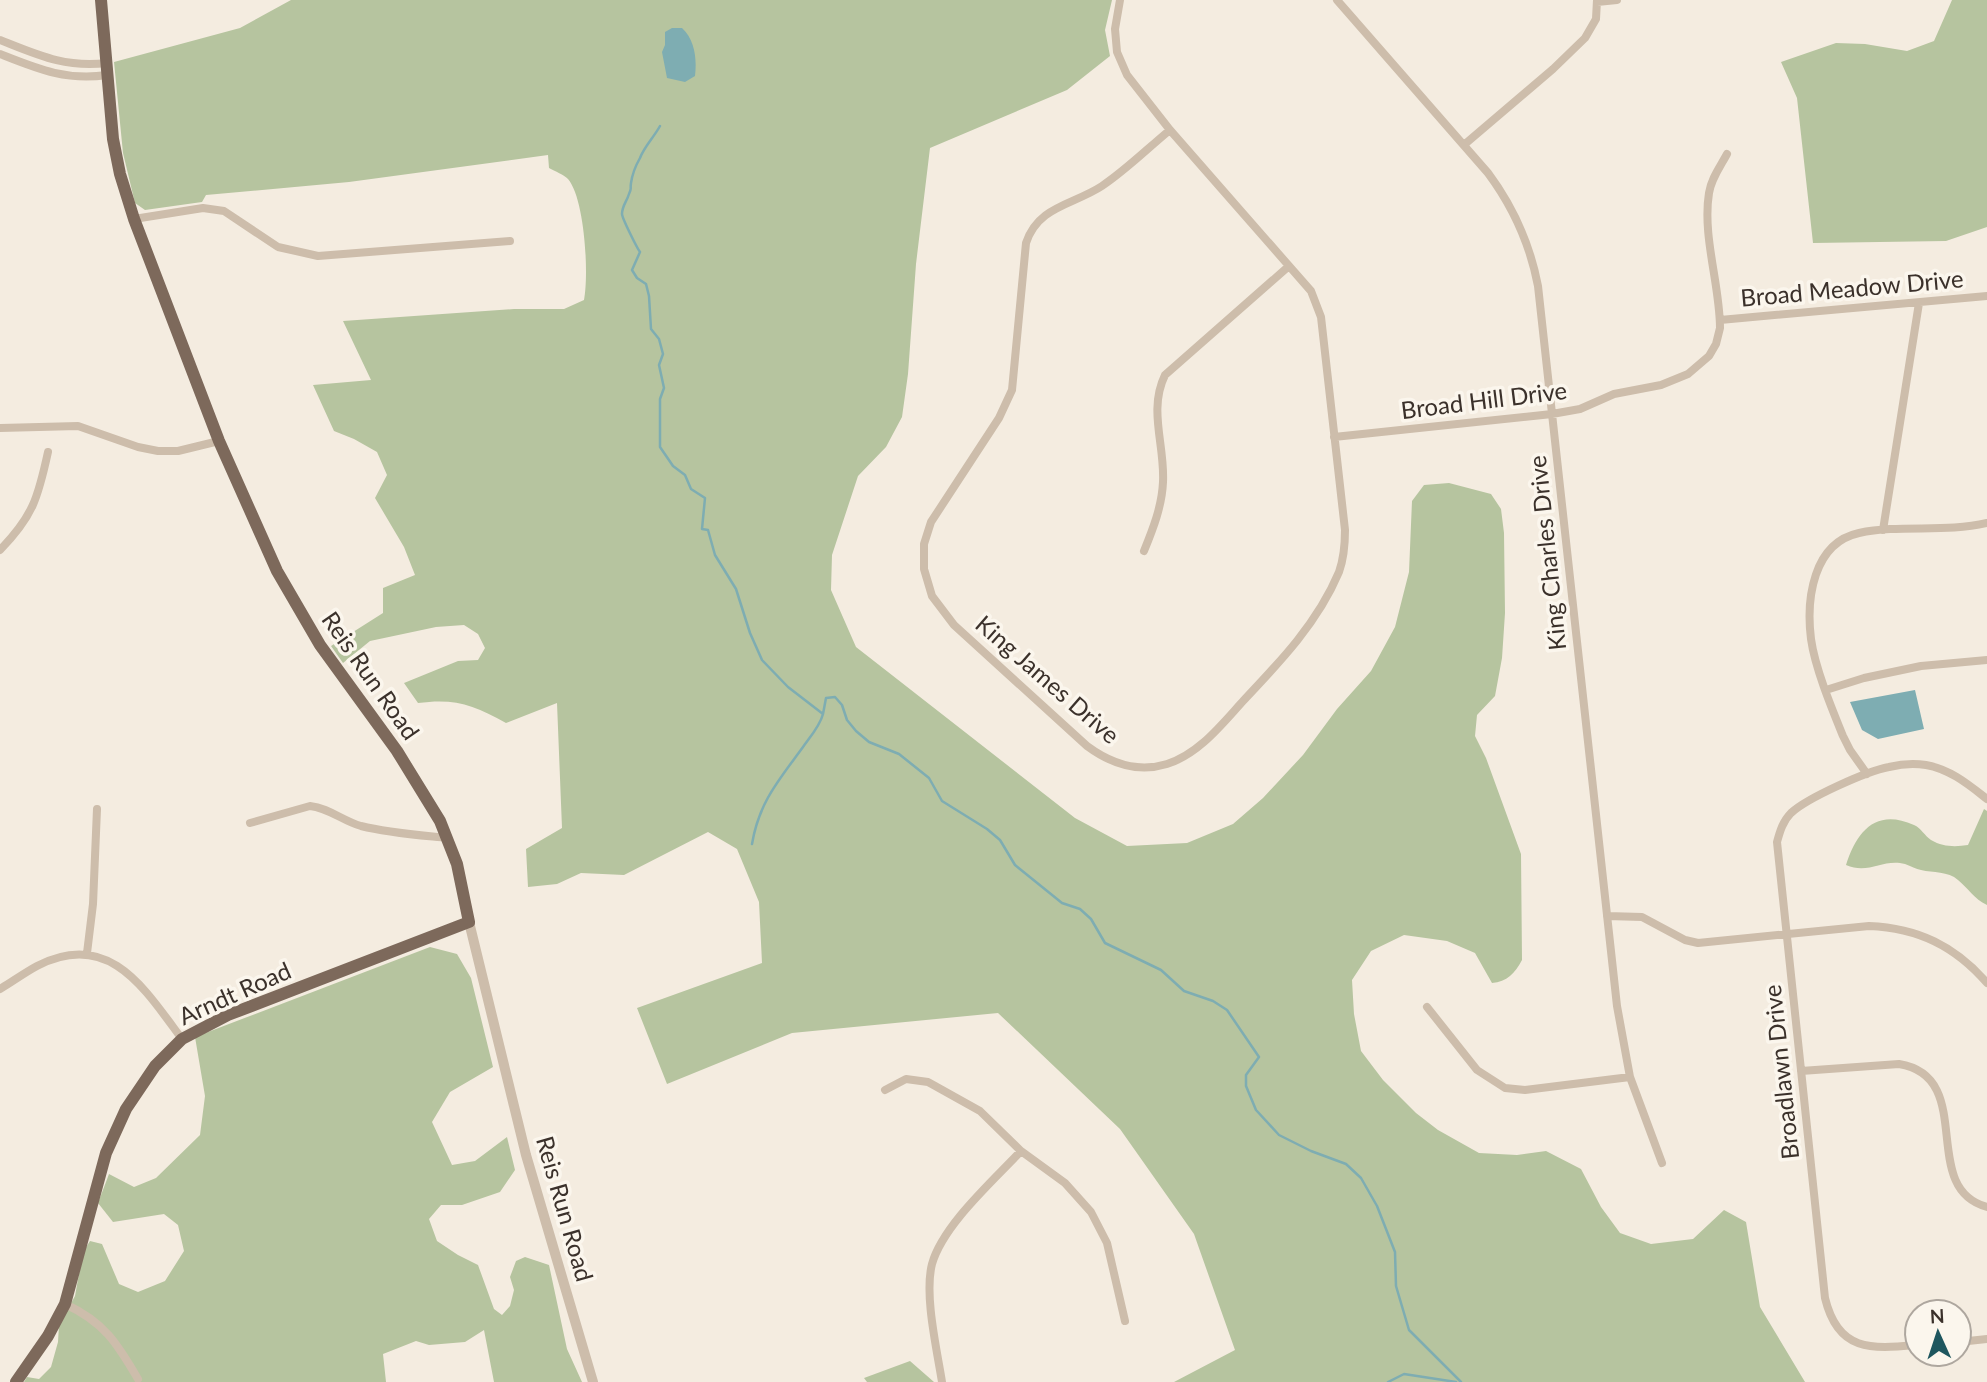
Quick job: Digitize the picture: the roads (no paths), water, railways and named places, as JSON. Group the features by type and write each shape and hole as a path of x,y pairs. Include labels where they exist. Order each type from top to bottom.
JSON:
{"main road":[{"name":"Reis Run Road","path":"101,0 117,159 134,219 219,442 272,561 295,604 320,645 397,751 448,838 457,864 469,922"},
{"name":"Arndt Road","path":"16,1382 48,1336 65,1304 113,1134 155,1066 182,1039 228,1015 469,922"}],"street":[{"name":"King James Drive","path":"1120,0 1115,29 1116,51 1137,89 1311,291 1321,317 1345,538 1343,558 1333,584 1289,652 1199,746 1169,763 1134,766 1110,761 1098,754 954,625 932,596 926,582 923,556 927,532 939,507 999,418 1012,390 1026,243 1030,231 1046,213 1102,186 1170,130"},
{"name":"King Charles Drive","path":"1337,0 1465,145 1502,192 1530,250 1538,286 1617,1006 1630,1077 1662,1163"},
{"path":"1465,145 1585,38 1596,19 1597,1 1617,0"},
{"path":"0,40 46,59 107,69"},
{"path":"0,54 41,70 80,78 107,69"},
{"name":"Broad Hill Drive","path":"1334,437 1552,414 1580,409 1614,394 1661,385 1688,374 1709,356 1718,336 1720,320 1708,213 1713,178 1727,154"},
{"path":"134,219 211,209 224,211 278,247 318,256 510,241"},
{"path":"1144,551 1162,495 1162,457 1156,409 1158,388 1165,375 1289,266"},
{"name":"Broad Meadow Drive","path":"1720,320 1987,296"},
{"path":"1883,530 1919,303"},
{"path":"0,428 78,426 138,447 158,450 178,451 219,442"},
{"path":"0,550 18,532 33,510 48,452"},
{"path":"1867,774 1843,736 1812,642 1812,598 1821,560 1840,540 1857,533 1987,523"},
{"path":"1826,690 1864,678 1921,666 1987,660"},
{"name":"Broadlawn Drive","path":"1903,1346 1880,1348 1858,1344 1842,1333 1829,1314 1825,1298 1776,850 1783,825 1800,806 1867,774 1891,766 1925,765 1964,781 1987,799"},
{"path":"250,823 310,806 319,807 358,825 397,833 448,838"},
{"path":"87,953 93,904 97,809"},
{"path":"1607,916 1642,917 1685,940 1698,943 1869,926 1912,932 1950,948 1987,983"},
{"name":"Reis Run Road","path":"469,922 526,1156 593,1382"},
{"path":"0,989 37,966 87,953 110,962 137,980 182,1039"},
{"path":"1427,1007 1477,1070 1505,1088 1525,1090 1630,1077"},
{"path":"1801,1071 1899,1064 1909,1065 1926,1075 1940,1098 1951,1167 1957,1184 1971,1200 1987,1207"},
{"path":"885,1090 906,1079 928,1082 980,1111 1021,1151 1065,1183 1091,1212 1107,1243 1125,1321"},
{"path":"942,1382 930,1301 932,1265 949,1229 1021,1151"},
{"path":"65,1304 85,1313 100,1325 117,1343 138,1379"}],"water":[{"path":"672,28 682,28 690,38 694,50 695,76 685,82 667,78 662,52 665,32"},
{"path":"1915,690 1924,729 1878,739 1862,730 1850,702"}],"waterway":[{"path":"660,126 637,164 622,214 640,252 632,270 637,278 646,284 651,329 659,339 663,354 659,365 664,388 660,399 660,447 673,466 685,475 691,489 705,498 702,529 708,530 715,555 736,589 762,660 788,687 823,714 826,698 835,697 856,731 869,742 899,754 929,778 942,801 1000,840 1015,865 1062,903 1080,909 1091,919 1105,943 1161,970 1184,991 1213,1001 1227,1010 1259,1057 1246,1075 1246,1086 1256,1110 1279,1135 1346,1164 1361,1178 1377,1206 1395,1252 1396,1286 1409,1330 1461,1382"},
{"path":"752,844 755,829 771,792 820,723 823,714"},
{"path":"1388,1382 1404,1374 1456,1382"}]}
